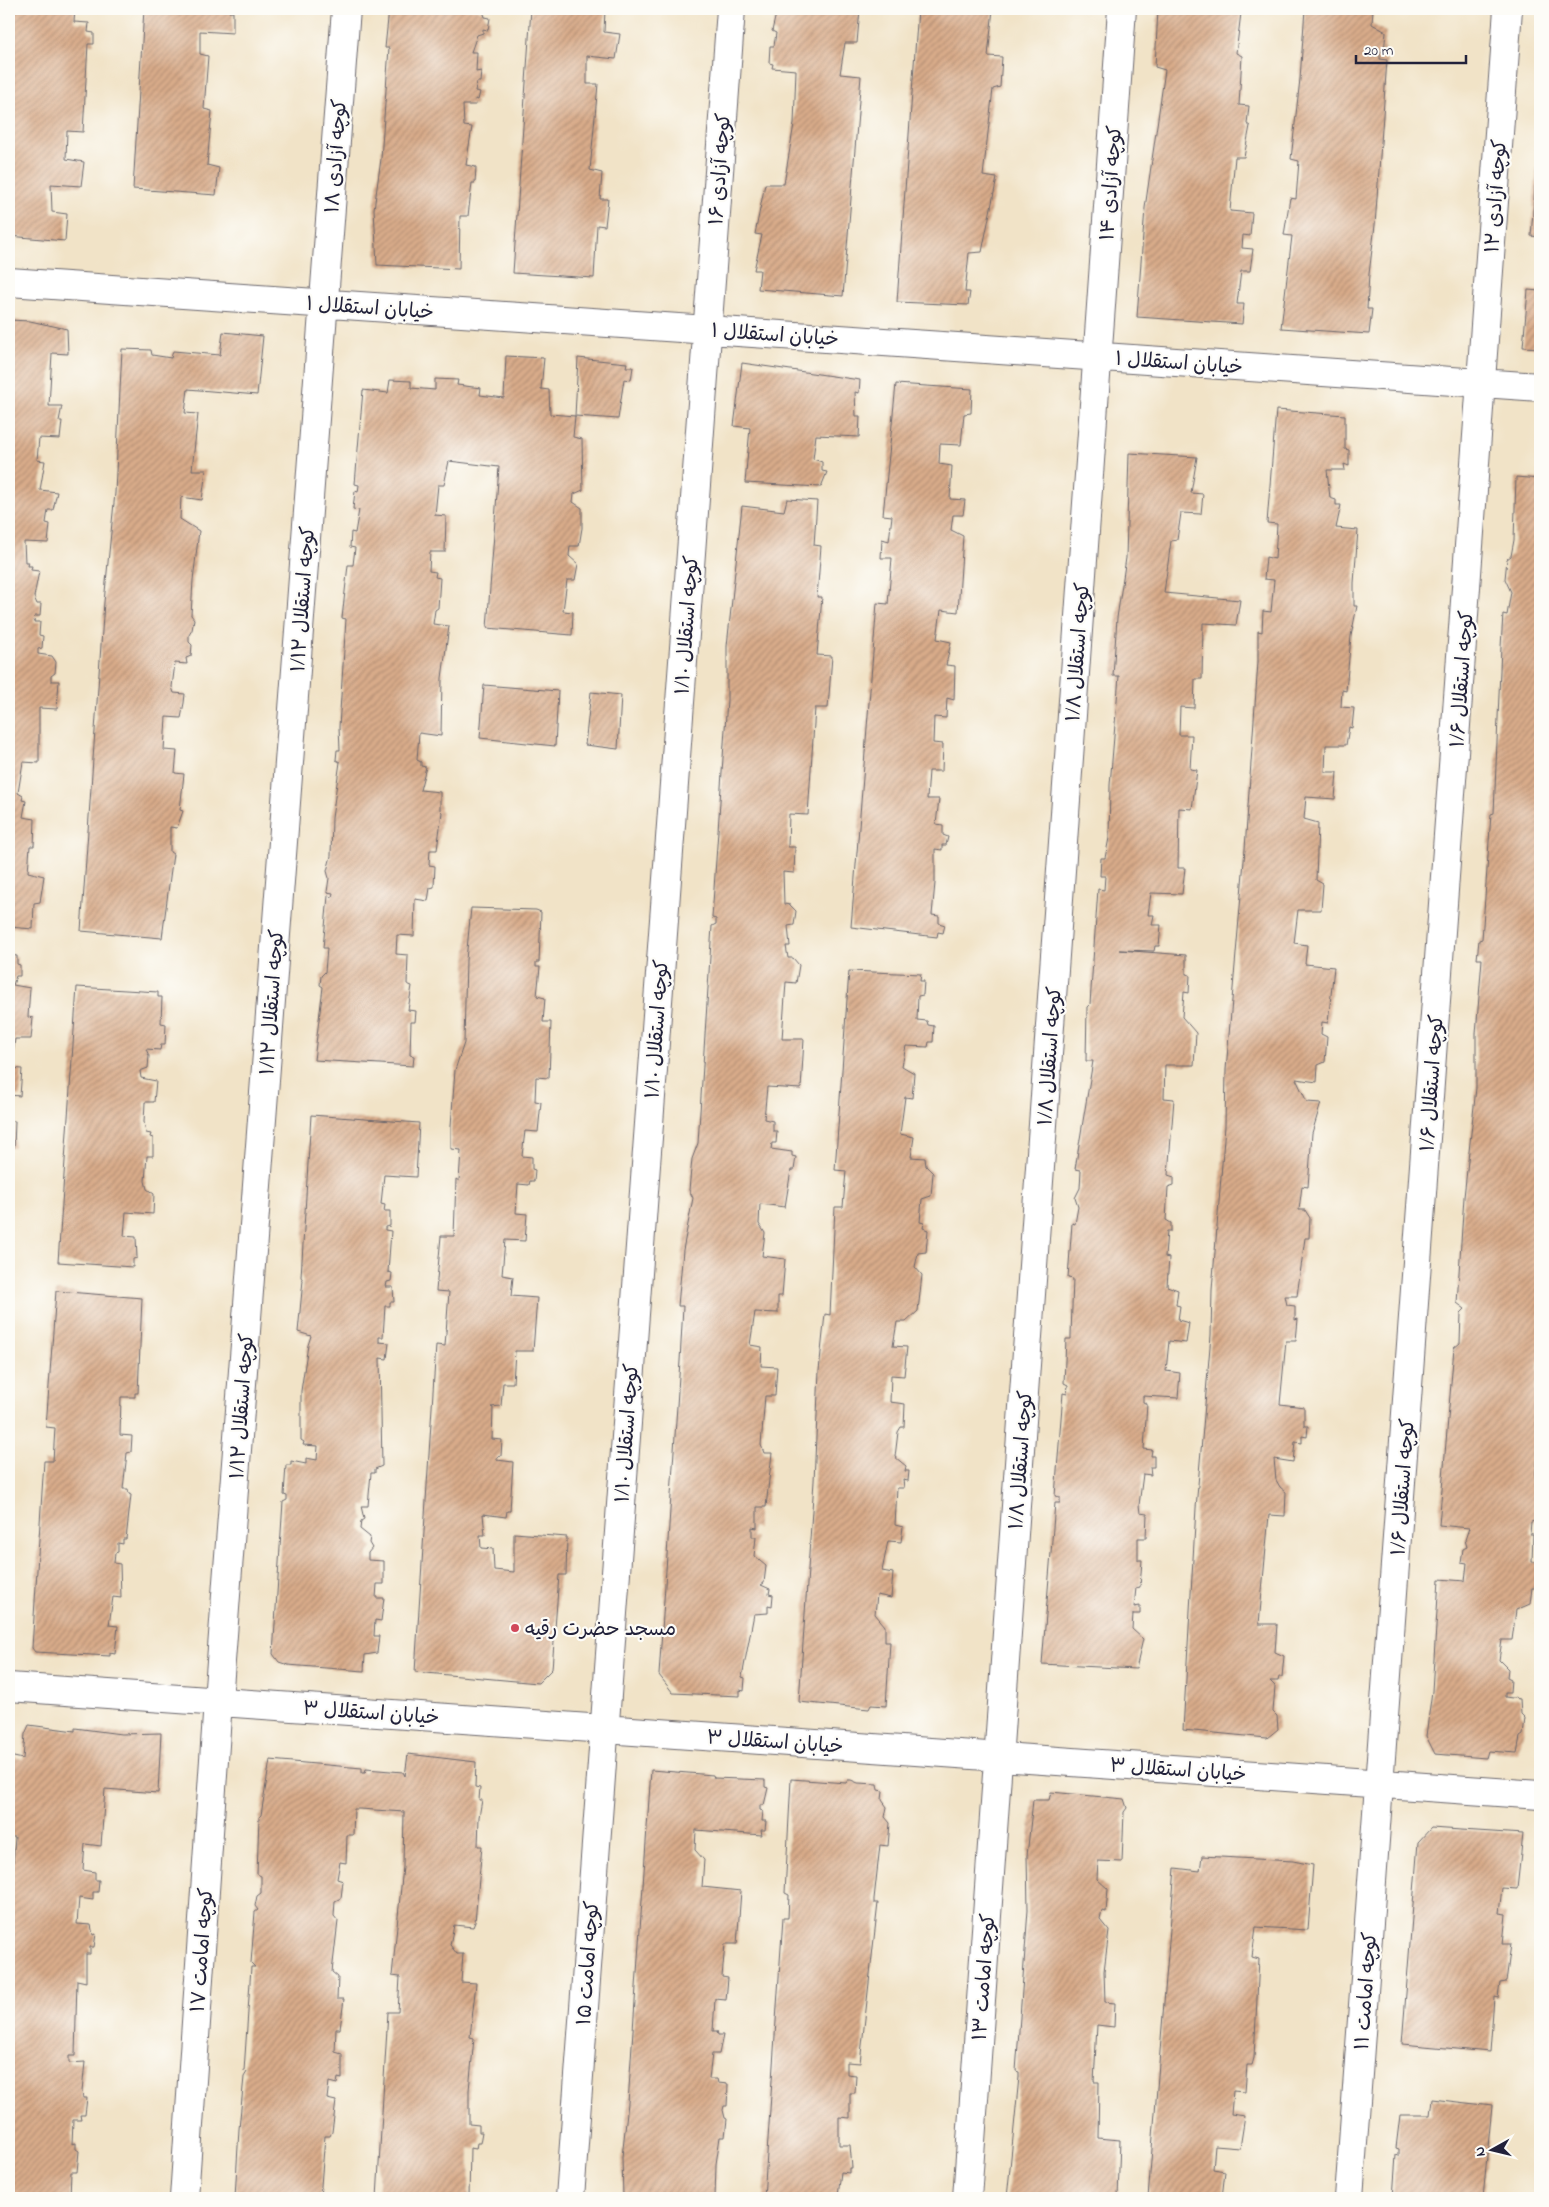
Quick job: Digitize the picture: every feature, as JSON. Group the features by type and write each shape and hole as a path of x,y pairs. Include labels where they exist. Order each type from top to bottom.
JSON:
{"street":[{"name":"کوچه آزادی ۱۸","path":"325,304 346,9"},
{"name":"کوچه آزادی ۱۶","path":"708,330 730,9"},
{"name":"کوچه آزادی ۱۴","path":"1098,356 1122,9"},
{"name":"کوچه آزادی ۱۲","path":"1482,383 1508,9"},
{"name":"خیابان استقلال ۱","path":"9,282 1540,387"},
{"name":"کوچه استقلال ۱/۱۲","path":"218,1701 325,304"},
{"name":"کوچه استقلال ۱/۱۰","path":"604,1728 708,330"},
{"name":"کوچه استقلال ۱/۸","path":"999,1756 1098,356"},
{"name":"کوچه استقلال ۱/۶","path":"1380,1784 1482,383"},
{"name":"خیابان استقلال ۳","path":"9,1687 1540,1795"},
{"name":"کوچه امامت ۱۷","path":"184,2198 218,1701"},
{"name":"کوچه امامت ۱۵","path":"570,2198 604,1728"},
{"name":"کوچه امامت ۱۳","path":"967,2198 999,1756"},
{"name":"کوچه امامت ۱۱","path":"1349,2198 1380,1784"}],"building":[{"path":"9,9 75,9 74,22 89,23 88,32 94,33 94,44 88,44 83,132 67,131 66,159 84,162 81,186 51,184 52,212 67,214 65,241 9,236"},
{"path":"144,9 229,9 229,12 233,12 233,33 200,31 200,54 208,56 204,109 212,111 207,165 219,168 216,195 133,189"},
{"path":"389,9 475,9 483,11 485,17 490,18 488,30 483,29 483,33 477,35 471,52 477,52 476,72 481,71 480,82 477,82 475,91 480,92 478,100 475,99 476,105 463,105 464,126 472,127 466,165 476,167 475,183 472,183 468,216 460,216 459,269 377,265 374,209 381,159 389,48 385,48"},
{"path":"531,9 605,9 604,32 620,34 616,59 587,56 587,84 598,84 590,170 602,173 600,199 608,199 605,226 597,225 594,278 513,273"},
{"path":"773,9 860,9 857,43 845,43 840,74 861,76 843,296 758,289 760,270 754,270 762,235 755,234 765,184 784,184 794,124 796,70 772,68 773,64 769,63 770,46 774,46 776,33 772,31 778,13 773,13"},
{"path":"918,9 993,9 988,56 1002,57 1000,87 993,89 983,176 997,178 982,252 969,253 965,292 970,292 968,305 897,302"},
{"path":"1158,9 1248,9 1241,13 1236,53 1242,56 1239,105 1249,106 1247,124 1250,126 1244,157 1235,157 1230,211 1252,213 1250,236 1243,235 1242,248 1253,249 1250,271 1241,271 1237,304 1244,304 1242,324 1137,317 1145,208 1165,70 1155,67"},
{"path":"1305,9 1373,9 1372,24 1386,32 1384,52 1380,51 1380,59 1387,60 1375,225 1369,274 1367,309 1372,309 1369,334 1281,328 1292,236 1284,235 1290,198 1296,199 1299,161 1291,159 1300,79"},
{"path":"1540,141 1540,237 1531,236"},
{"path":"1528,290 1540,291 1540,348 1523,347"},
{"path":"9,320 30,321 67,329 68,354 52,353 49,406 62,406 59,421 62,421 60,439 39,438 37,460 45,461 40,490 57,492 53,510 48,510 46,523 50,524 48,543 24,542 25,562 29,562 28,566 32,566 31,570 39,571 34,597 37,604 41,604 40,616 35,616 34,622 40,622 39,635 43,636 42,648 38,649 38,654 52,656 56,662 55,673 51,676 51,681 59,681 57,709 39,708 39,763 23,762 18,793 23,796 22,800 26,801 23,817 35,819 34,846 30,846 28,872 44,876 40,902 34,903 33,929 9,927"},
{"path":"223,332 263,336 257,395 188,389 185,413 198,414 192,470 206,470 202,500 181,497 180,519 199,531 191,615 194,619 189,635 189,642 192,645 191,656 186,658 187,664 175,663 172,687 174,693 185,694 184,703 181,718 166,717 164,750 177,751 175,773 184,774 180,810 183,811 177,828 170,827 170,852 173,854 162,938 81,931 104,602 115,493 122,349 151,350 152,355 171,358 173,351 220,355"},
{"path":"506,356 544,358 541,389 549,390 550,414 575,416 573,437 582,439 583,490 574,494 573,502 582,508 582,528 579,546 570,546 569,556 578,564 575,580 567,580 563,611 573,612 572,635 487,628 499,467 449,461 444,485 438,485 435,515 446,516 445,552 430,552 429,571 436,572 435,577 440,578 438,608 435,610 433,624 449,626 442,678 441,736 419,733 417,760 421,762 421,766 426,767 420,790 440,792 440,810 442,812 437,850 430,850 429,865 435,866 434,887 430,888 428,901 415,899 414,936 397,935 396,954 408,955 407,984 412,986 408,1010 416,1011 415,1022 411,1022 410,1055 414,1056 413,1066 314,1060 323,987 320,985 321,976 325,972 327,948 323,948 328,896 332,897 333,893 327,892 329,878 327,871 331,856 332,818 340,762 336,760 337,750 340,750 339,727 346,619 342,618 348,565 353,565 355,548 350,547 351,532 355,533 359,510 353,509 355,491 358,492 359,485 355,484 363,390 388,393 390,380 411,381 411,388 435,390 435,379 458,380 457,385 481,388 480,395 504,398"},
{"path":"578,358 627,363 626,367 633,367 631,380 624,379 618,419 575,416"},
{"path":"742,363 860,380 859,393 855,392 856,416 860,416 859,437 816,435 813,459 822,462 822,471 827,472 821,487 745,483 750,428 734,426"},
{"path":"896,384 972,389 971,413 964,414 961,445 940,444 939,464 952,466 950,499 965,500 963,515 953,515 951,530 963,536 958,612 941,610 937,639 951,642 946,665 955,666 954,700 947,698 946,718 934,717 933,743 943,744 942,771 929,771 927,799 939,799 936,824 943,825 943,835 948,837 946,845 942,845 942,850 935,849 935,883 932,915 939,916 939,923 945,925 943,933 938,932 937,937 851,927 877,603 888,604 892,558 881,558 882,539 889,541 892,516 883,515"},
{"path":"1276,410 1345,415 1345,449 1349,450 1349,466 1344,464 1345,470 1327,470 1330,498 1336,500 1336,505 1341,505 1336,528 1358,530 1354,583 1354,606 1357,606 1351,636 1346,691 1342,690 1341,707 1354,708 1352,728 1349,727 1346,745 1326,745 1325,772 1337,772 1335,799 1306,797 1304,819 1318,823 1316,880 1323,884 1321,910 1298,910 1294,943 1307,945 1305,964 1334,967 1328,1023 1322,1022 1321,1034 1327,1037 1325,1062 1318,1065 1317,1082 1296,1079 1307,1102 1321,1103 1312,1133 1308,1187 1302,1186 1299,1210 1305,1210 1310,1218 1309,1238 1305,1238 1297,1296 1285,1296 1287,1305 1295,1306 1295,1320 1298,1319 1296,1341 1286,1341 1280,1404 1304,1407 1304,1426 1308,1426 1307,1437 1302,1436 1302,1443 1295,1442 1293,1462 1274,1459 1276,1480 1286,1492 1285,1516 1269,1515 1259,1624 1277,1624 1275,1652 1284,1656 1282,1677 1279,1677 1278,1681 1270,1681 1275,1686 1273,1712 1277,1716 1278,1729 1267,1738 1183,1730 1196,1508 1211,1335 1212,1290 1225,1126 1226,1070 1245,849 1258,662 1258,631 1262,632 1263,611 1271,612 1274,580 1264,579 1266,557 1275,559 1277,524 1267,523"},
{"path":"1129,453 1197,457 1191,493 1203,494 1201,514 1181,513 1177,540 1171,541 1164,593 1240,600 1236,625 1203,623 1202,679 1195,679 1194,708 1180,707 1179,735 1192,735 1190,769 1197,770 1192,809 1179,808 1178,868 1185,868 1182,894 1151,893 1148,915 1154,915 1152,925 1161,925 1159,946 1155,946 1154,951 1119,950 1186,955 1186,974 1190,975 1189,993 1184,992 1182,1017 1196,1033 1194,1065 1165,1065 1164,1098 1174,1099 1168,1175 1174,1177 1174,1185 1168,1187 1166,1220 1171,1223 1171,1231 1167,1231 1165,1257 1169,1258 1167,1286 1178,1290 1176,1305 1180,1306 1178,1320 1189,1323 1186,1343 1169,1341 1166,1371 1180,1373 1178,1398 1143,1396 1143,1402 1147,1404 1144,1449 1152,1450 1151,1456 1154,1456 1154,1467 1150,1467 1151,1475 1143,1474 1139,1505 1140,1513 1147,1514 1146,1538 1138,1538 1138,1560 1142,1560 1140,1587 1136,1588 1134,1607 1140,1606 1140,1614 1133,1614 1132,1629 1143,1639 1136,1669 1042,1664 1055,1503 1060,1503 1060,1497 1055,1496 1063,1393 1067,1394 1068,1385 1064,1383 1066,1339 1071,1339 1073,1279 1068,1278 1072,1223 1075,1224 1078,1207 1075,1198 1080,1188 1081,1170 1075,1169 1093,1061 1086,1061 1087,1007 1090,1004 1098,889 1104,890 1105,876 1100,876 1101,858 1105,858 1109,838 1110,785 1119,676 1113,676 1117,618 1126,558"},
{"path":"1516,477 1540,479 1540,1361 1538,1363 1539,1384 1536,1383 1535,1392 1540,1398 1540,1422 1536,1422 1540,1445 1535,1477 1539,1489 1539,1514 1535,1521 1531,1522 1530,1534 1533,1534 1532,1562 1540,1562 1540,1565 1539,1588 1532,1588 1530,1604 1516,1610 1512,1640 1502,1640 1499,1660 1508,1669 1507,1677 1511,1679 1510,1693 1505,1693 1505,1697 1520,1699 1521,1714 1525,1718 1523,1735 1520,1737 1517,1753 1488,1751 1486,1758 1435,1754 1426,1736 1432,1691 1439,1579 1465,1581 1467,1563 1461,1562 1463,1549 1467,1547 1465,1540 1469,1528 1439,1525 1454,1348 1460,1343 1461,1313 1465,1309 1457,1303 1464,1197 1476,1088 1476,1034 1482,959 1477,959 1479,940 1482,939 1491,814 1494,813 1503,614 1507,615 1511,592 1505,579 1507,559 1511,556 1514,540"},
{"path":"787,499 817,501 814,545 821,546 817,597 822,597 817,655 832,656 828,708 815,708 808,815 789,814 788,847 795,847 794,873 783,872 784,904 790,905 796,911 794,925 788,926 790,946 786,946 788,958 793,958 799,965 796,983 786,982 782,1039 804,1039 801,1089 767,1087 764,1119 773,1121 773,1131 777,1131 776,1143 772,1143 771,1149 792,1152 792,1156 796,1157 794,1170 791,1170 785,1207 760,1204 759,1224 765,1233 762,1256 785,1259 782,1296 778,1296 778,1313 755,1312 750,1345 762,1347 761,1366 777,1367 775,1396 765,1396 761,1445 764,1453 772,1453 766,1507 757,1507 757,1528 752,1527 752,1537 756,1537 754,1556 766,1566 764,1583 761,1585 770,1589 769,1594 773,1595 772,1606 768,1605 768,1613 754,1614 742,1677 745,1678 744,1691 740,1690 740,1696 673,1693 659,1675 683,1306 678,1306 683,1250 693,1198 689,1190 692,1159 698,1143 712,926 716,924 716,919 712,918 727,700 727,646 742,506 784,511"},
{"path":"484,685 558,691 555,746 480,738"},
{"path":"591,692 621,695 618,749 585,745"},
{"path":"471,908 536,910 541,912 539,962 536,962 536,967 540,967 537,996 545,998 543,1022 551,1022 549,1078 536,1077 535,1101 541,1102 538,1132 525,1131 522,1156 532,1157 532,1169 535,1170 534,1181 530,1181 529,1185 518,1184 516,1213 527,1214 525,1241 505,1240 502,1275 513,1277 511,1296 537,1298 533,1351 515,1351 513,1383 503,1383 501,1406 491,1407 493,1408 492,1439 502,1440 501,1456 497,1457 497,1460 513,1462 510,1511 507,1511 506,1517 483,1514 485,1535 480,1535 481,1548 493,1549 494,1570 514,1572 514,1533 567,1537 566,1575 559,1575 552,1669 538,1683 415,1672 436,1345 445,1346 449,1292 436,1291 441,1236 454,1236 456,1179 459,1181 461,1150 451,1149 451,1126 455,1070 464,1043 466,960"},
{"path":"9,955 17,956 17,964 20,965 20,976 16,976 13,985 30,988 28,1017 33,1018 31,1039 15,1039 11,1068 22,1069 20,1096 9,1095"},
{"path":"849,971 921,974 920,981 924,981 923,995 918,996 917,1020 927,1021 928,1025 934,1026 933,1042 929,1042 928,1047 906,1046 902,1066 914,1073 912,1098 905,1097 900,1134 914,1137 911,1157 925,1158 926,1166 933,1173 931,1196 922,1199 920,1222 924,1223 923,1228 928,1230 926,1252 918,1253 915,1267 922,1275 918,1311 906,1322 897,1322 893,1346 907,1347 904,1376 891,1375 890,1402 905,1404 904,1427 901,1427 898,1432 895,1457 906,1466 905,1471 909,1471 908,1481 903,1480 904,1488 897,1488 895,1525 903,1527 901,1542 888,1541 882,1571 893,1573 891,1598 877,1595 875,1614 885,1626 885,1642 890,1642 886,1706 871,1705 869,1709 799,1702 814,1481 819,1371 825,1314 830,1315 835,1207 843,1207 846,1171 835,1170"},
{"path":"77,987 158,992 158,997 162,997 161,1023 166,1024 165,1045 161,1045 160,1050 146,1049 149,1056 148,1068 140,1071 141,1078 156,1081 154,1102 145,1102 144,1122 146,1133 151,1134 150,1137 153,1138 153,1156 147,1156 145,1181 147,1189 154,1194 153,1214 126,1212 124,1236 136,1237 137,1258 133,1259 133,1267 58,1262"},
{"path":"311,1115 419,1123 416,1177 384,1175 381,1204 385,1205 384,1211 390,1211 390,1226 385,1227 385,1230 391,1231 388,1272 392,1273 391,1281 387,1282 386,1287 393,1287 394,1302 390,1302 390,1306 385,1306 383,1337 379,1337 379,1342 389,1343 387,1359 380,1358 382,1466 375,1469 375,1473 371,1473 368,1506 361,1506 364,1519 361,1521 360,1529 370,1537 369,1543 372,1548 368,1553 368,1560 384,1561 384,1584 377,1584 376,1598 384,1598 381,1621 375,1620 374,1636 379,1636 377,1653 365,1655 364,1671 288,1665 279,1662 273,1654 283,1502 287,1500 287,1496 284,1495 286,1465 291,1465 291,1461 306,1464 306,1458 317,1460 318,1446 303,1445 304,1442 301,1440 301,1391 311,1336 298,1332 303,1280 301,1277"},
{"path":"9,1121 15,1121 14,1148 9,1148"},
{"path":"56,1291 142,1298 138,1393 135,1393 135,1397 121,1397 120,1435 132,1436 131,1452 127,1453 123,1489 128,1489 131,1495 126,1539 123,1539 123,1544 118,1543 118,1552 115,1553 114,1563 120,1564 121,1598 113,1597 109,1625 118,1626 115,1654 110,1653 110,1656 35,1652 32,1648 44,1461 53,1461 55,1428 46,1427"},
{"path":"29,1725 121,1734 161,1733 158,1793 105,1789 101,1846 85,1844 83,1870 95,1872 95,1880 99,1880 98,1892 93,1892 93,1900 79,1898 77,1924 91,1925 93,1935 96,1934 94,1947 90,1947 90,1954 86,1954 86,1982 77,1980 75,2056 69,2056 69,2063 85,2062 82,2092 83,2098 87,2098 85,2115 80,2115 81,2120 73,2120 72,2144 76,2143 76,2149 79,2151 77,2172 71,2172 70,2198 9,2198 9,1921 15,1837 9,1837 9,1756 23,1759 25,1734"},
{"path":"408,1754 476,1762 475,1787 480,1788 479,1800 482,1800 479,1817 478,1846 482,1846 475,1922 473,1927 454,1925 450,1945 457,1954 463,1954 461,1982 476,1983 470,2037 474,2038 469,2090 469,2124 479,2125 479,2132 482,2132 480,2143 477,2143 476,2149 470,2148 469,2198 377,2198 388,2012 398,2012 400,1977 392,1976 403,1867 404,1812 354,1809 353,1835 347,1835 346,1863 340,1862 337,1879 343,1881 341,1898 335,1901 334,1916 338,1921 332,1972 338,1977 337,1999 344,1999 340,2029 336,2029 335,2052 342,2054 342,2079 338,2078 337,2084 329,2082 327,2099 336,2101 332,2132 330,2136 325,2136 320,2198 235,2198 239,2129 244,2077 247,2072 244,2071 251,1967 255,1967 251,1963 255,1912 258,1910 255,1906 257,1896 261,1893 261,1876 257,1874 259,1817 261,1815 270,1760 362,1768 362,1773 365,1773 366,1769 403,1772 405,1776"},
{"path":"651,1770 713,1775 714,1778 765,1780 765,1787 768,1788 764,1805 760,1805 760,1810 763,1811 762,1821 766,1821 765,1830 761,1830 762,1835 696,1830 695,1850 704,1860 702,1887 741,1891 737,1944 725,1944 722,1977 728,1978 726,2000 715,1999 713,2031 717,2031 718,2035 723,2035 719,2054 712,2054 709,2079 717,2079 718,2083 728,2084 727,2106 724,2106 723,2110 727,2119 725,2137 720,2137 716,2164 715,2198 623,2198 622,2157 628,2103"},
{"path":"791,1779 846,1783 848,1780 851,1780 858,1783 877,1784 878,1790 883,1791 882,1800 887,1807 885,1817 890,1823 888,1846 880,1845 874,1899 874,1903 878,1903 860,2063 847,2062 847,2074 856,2075 855,2093 850,2093 850,2118 839,2117 839,2145 850,2145 852,2168 849,2168 849,2173 841,2172 838,2196 843,2198 764,2198 783,1918 788,1918 789,1895 785,1893"},
{"path":"1051,1792 1124,1799 1127,1808 1124,1812 1122,1862 1098,1861 1097,1879 1108,1889 1106,1912 1102,1911 1100,1920 1109,1931 1104,1971 1105,2002 1115,2003 1114,2027 1097,2025 1094,2082 1099,2082 1098,2138 1120,2140 1118,2198 1007,2198 1019,2077 1019,2072 1016,2071 1028,1910 1027,1856 1033,1800 1049,1800"},
{"path":"1431,1828 1523,1834 1517,1889 1502,1888 1499,1913 1506,1914 1503,1944 1511,1944 1506,1982 1500,1983 1498,1998 1494,1997 1490,2052 1402,2044 1418,1842"},
{"path":"1202,1856 1293,1861 1313,1865 1308,1930 1256,1927 1252,1957 1259,1959 1254,2058 1252,2065 1247,2065 1245,2092 1233,2091 1231,2114 1245,2116 1240,2148 1215,2146 1213,2169 1225,2171 1222,2198 1148,2198 1175,1868 1200,1871"},
{"path":"1432,2099 1492,2106 1483,2198 1393,2198 1396,2155 1399,2156 1399,2149 1396,2148 1400,2115 1430,2115"},
{"path":"1539,2144 1540,2198 1535,2198 1537,2169"}],"place":[{"name":"مسجد حضرت رقیه","path":"515,1628"}]}
